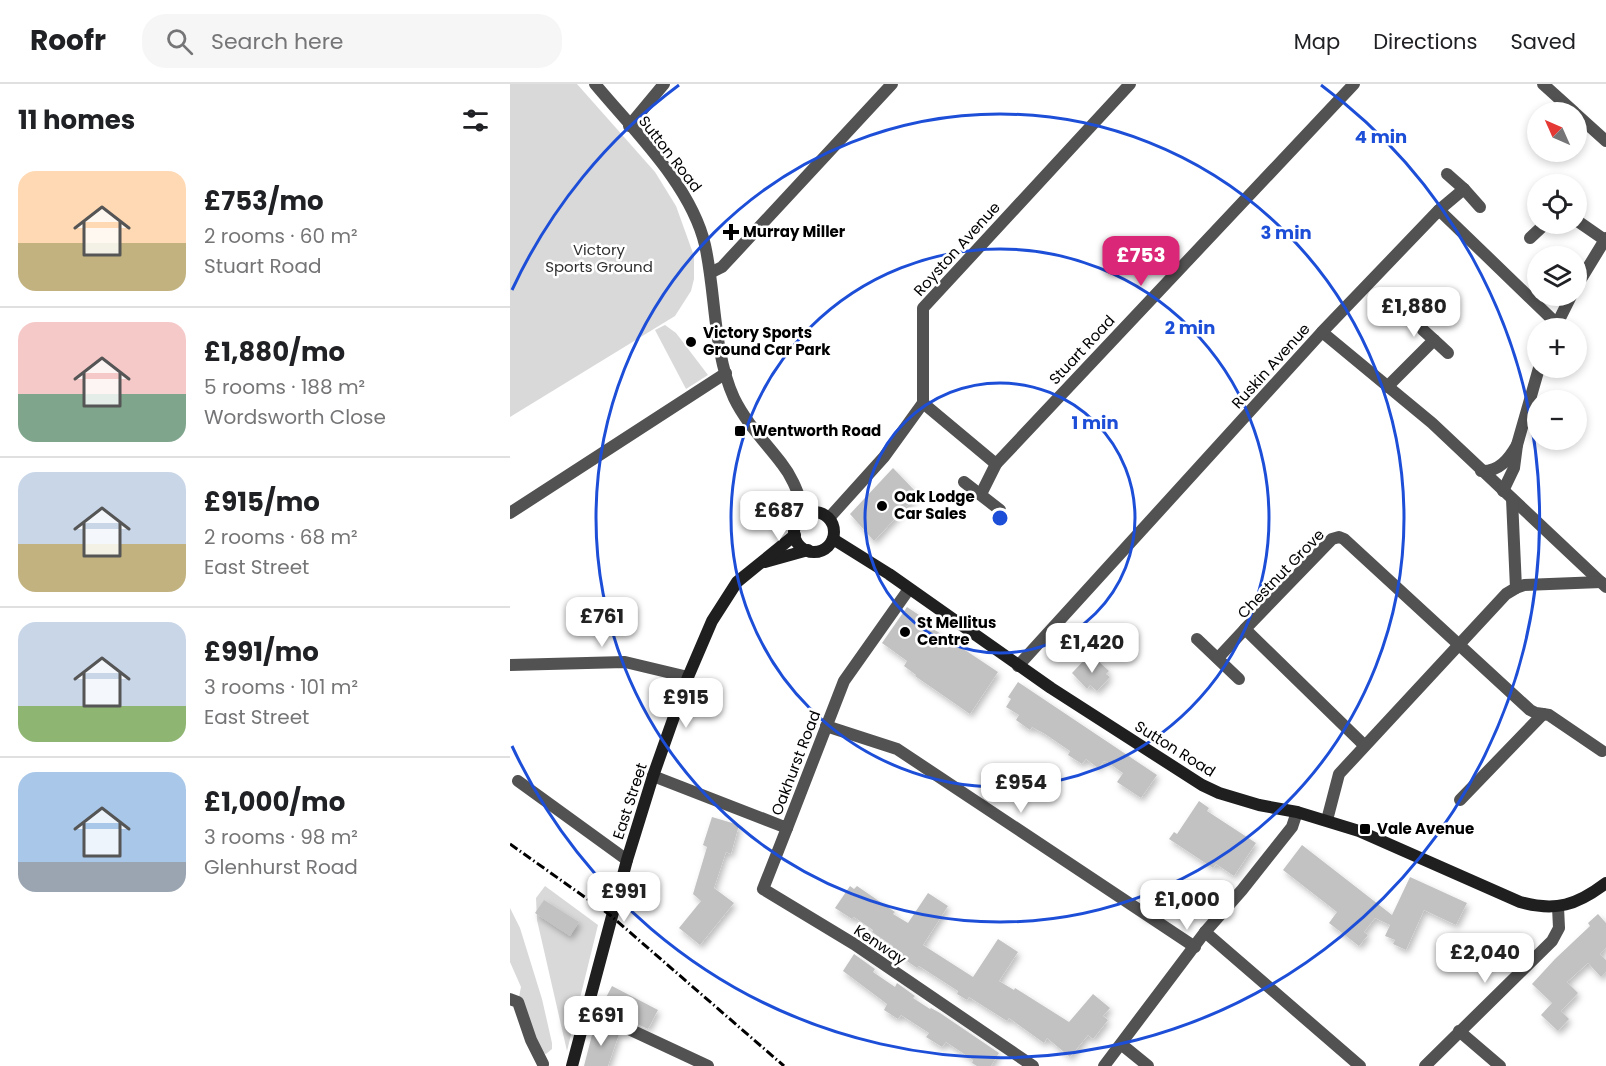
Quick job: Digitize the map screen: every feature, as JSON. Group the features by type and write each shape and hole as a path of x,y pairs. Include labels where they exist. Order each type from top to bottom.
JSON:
{"main road":[{"path":"818,512 829,518 834,528 833,539 823,550 808,550 802,547 795,535 797,522 806,514 818,512"},
{"name":"East Street","path":"572,1066 617,891 653,776 688,677 712,621 737,582 795,535"},
{"name":"Sutton Road","path":"833,539 872,562 1018,666 1202,785 1219,793 1259,805 1297,812 1359,831 1520,902 1541,907 1577,902 1606,883"},
{"name":"East Street","path":"758,565 808,550"}],"street":[{"name":"Sutton Road","path":"595,84 670,174 692,207 705,244 726,373 734,397 743,414 794,482 806,514"},
{"path":"629,126 664,84"},
{"path":"710,273 722,267 892,84"},
{"name":"Royston Avenue","path":"923,404 923,308 1130,84"},
{"name":"Stuart Road","path":"981,494 996,464 1354,84"},
{"path":"1543,84 1563,102"},
{"path":"1587,124 1606,141"},
{"path":"1447,174 1480,207"},
{"name":"Ruskin Avenue","path":"1018,666 1322,332 1439,210 1464,189"},
{"path":"1439,210 1548,318"},
{"path":"1587,227 1605,239 1587,269"},
{"path":"1530,238 1534,234"},
{"path":"1423,330 1448,353"},
{"path":"1322,332 1432,423 1604,584"},
{"path":"1387,387 1434,340"},
{"path":"510,513 726,373"},
{"path":"1516,588 1508,495 1517,446 1536,378"},
{"path":"829,518 884,457 923,404 996,464"},
{"path":"1481,471 1489,471 1501,465 1510,458 1517,446"},
{"path":"964,482 1000,510"},
{"name":"Chestnut Grove","path":"1364,745 1245,629 1332,539 1339,537 1344,539 1460,644"},
{"path":"1326,820 1339,774 1506,594 1524,585 1604,584"},
{"name":"Oakhurst Road","path":"653,776 787,828 844,681 909,589"},
{"path":"1218,658 1245,629"},
{"path":"1197,639 1239,679"},
{"path":"1460,644 1530,710 1536,714 1550,715 1602,751"},
{"path":"510,665 625,662 688,677"},
{"path":"1460,800 1543,714"},
{"path":"826,726 897,749 1194,947"},
{"path":"518,781 627,860"},
{"path":"1104,1066 1205,933 1292,827 1297,812"},
{"name":"Kenway","path":"787,828 763,890 854,944 1033,1066"},
{"path":"1425,1066 1552,940 1559,928 1558,906"},
{"path":"1205,933 1360,1066"},
{"path":"510,999 518,1002 541,1065"},
{"path":"588,1010 708,1066"},
{"path":"1459,1031 1500,1066"},
{"path":"1121,1044 1148,1066"}],"green space":[{"name":"Victory Sports Ground","path":"510,84 577,84 655,172 676,206 694,256 694,279 691,291 675,316 510,417"},
{"path":"665,325 676,333 708,375 686,389 655,330"},
{"path":"545,886 598,925 567,1051 537,920 536,898"},
{"path":"510,908 520,928 542,999 552,1043 552,1049 546,1054 541,1052 518,1002 521,987 510,962"}],"building":[{"name":"Oak Lodge Car Sales","path":"893,468 918,494 874,541 850,514"},
{"path":"907,607 928,621 926,624 998,672 970,714 915,676 904,666 907,661 882,643"},
{"path":"1088,656 1096,662 1097,660 1109,671 1106,674 1110,677 1097,691 1090,685 1087,689 1072,673"},
{"path":"1018,682 1157,775 1141,798 1117,782 1123,773 1107,762 1104,761 1098,768 1086,759 1082,764 1068,755 1070,751 1045,734 1032,727 1030,730 1016,720 1019,715 1006,707 1011,699 1008,697"},
{"path":"1199,801 1209,808 1207,811 1256,843 1234,876 1216,864 1213,868 1169,839 1174,832 1177,834"},
{"path":"712,817 739,825 731,854 726,852 714,888 734,903 700,945 679,928 701,901 693,894 707,847 703,845"},
{"path":"1302,845 1392,915 1410,877 1467,903 1456,925 1424,910 1406,950 1393,944 1395,940 1385,936 1390,925 1375,918 1364,932 1368,935 1359,946 1329,923 1337,912 1283,870"},
{"path":"850,886 854,889 857,886 908,923 928,893 948,906 923,945 973,977 998,939 1018,952 999,981 1014,990 1015,988 1069,1022 1093,994 1110,1008 1103,1016 1108,1020 1093,1039 1088,1035 1070,1057 1047,1038 1044,1043 1009,1018 1007,1021 969,997 967,1000 957,994 958,991 904,959 905,957 891,948 893,946 872,932 873,930 835,908"},
{"path":"544,900 579,922 570,936 535,913"},
{"path":"1598,914 1606,923 1606,948 1600,954 1606,960 1606,972 1601,977 1588,963 1567,982 1578,993 1561,1011 1569,1019 1558,1031 1541,1015 1552,1003 1532,984 1590,926 1588,923"},
{"path":"854,954 875,969 873,972 895,987 897,983 915,996 913,998 940,1013 999,1053 991,1066 977,1066 972,1063 973,1060 946,1042 942,1047 926,1037 929,1033 901,1015 898,1019 884,1010 887,1004 843,971"},
{"path":"612,986 658,1010 648,1029 601,1007"},
{"path":"594,1027 606,1030 607,1028 619,1034 608,1066 584,1066"}],"railway":[{"path":"510,844 610,915 784,1066"}],"place":[{"name":"Murray Miller","path":"731,232"},
{"name":"Victory Sports Ground Car Park","path":"691,342"},
{"name":"Wentworth Road","path":"740,431"},
{"name":"Oak Lodge Car Sales","path":"882,506"},
{"name":"St Mellitus Centre","path":"905,632"},
{"name":"Vale Avenue","path":"1365,829"}]}
